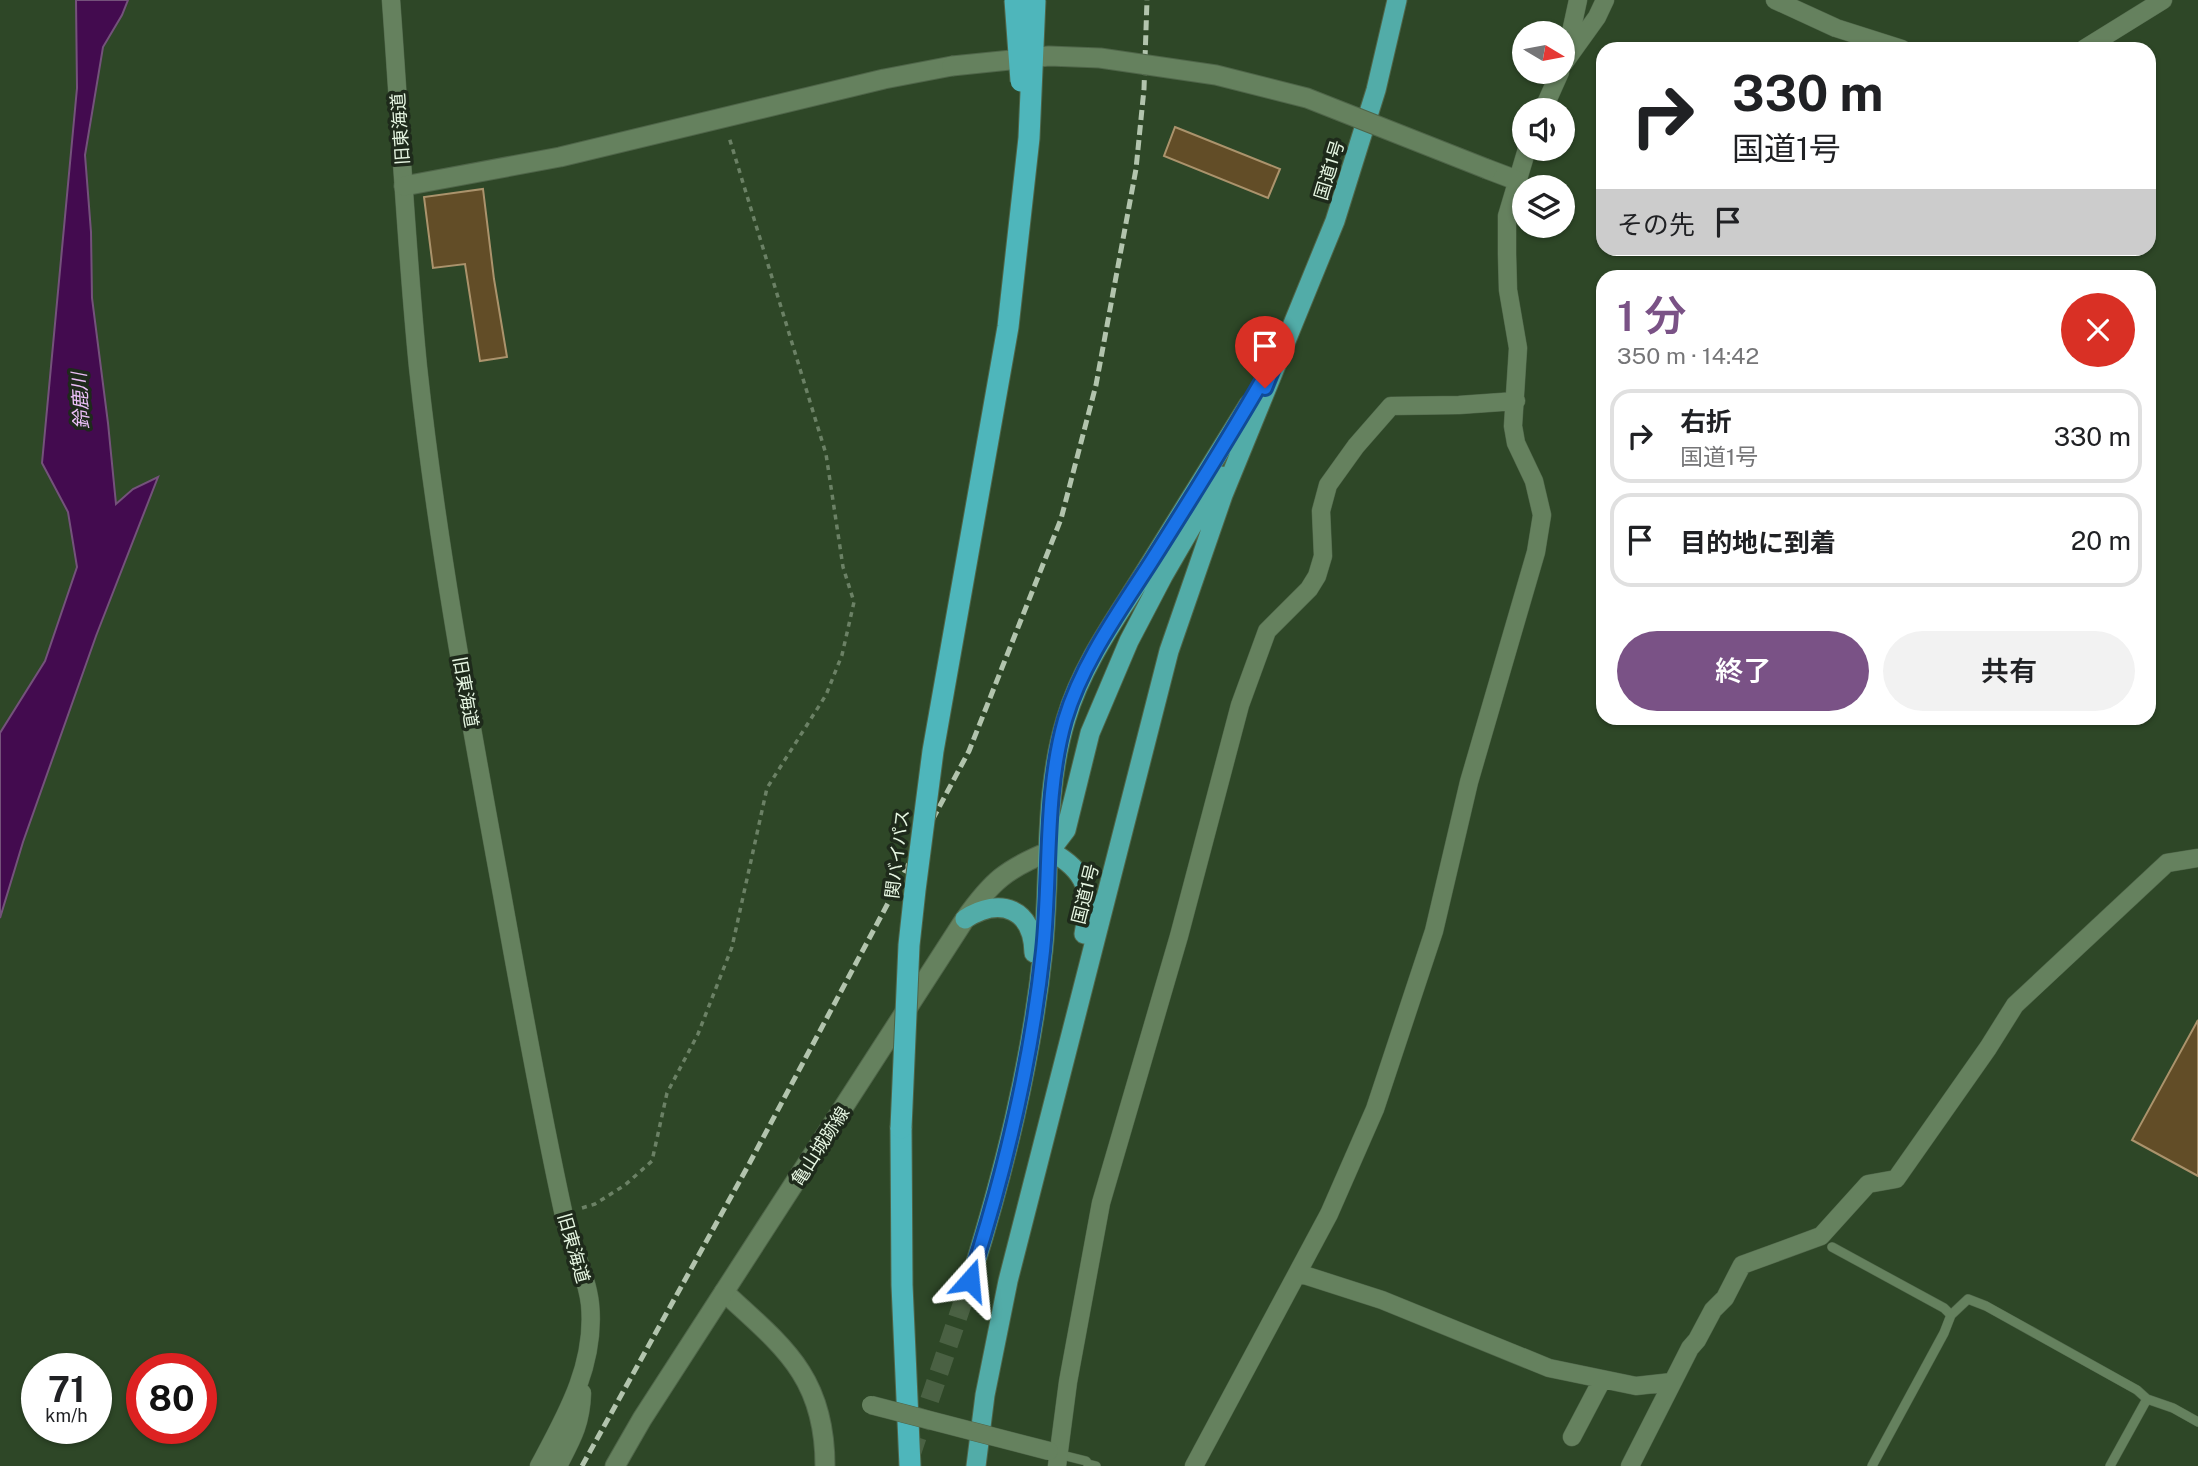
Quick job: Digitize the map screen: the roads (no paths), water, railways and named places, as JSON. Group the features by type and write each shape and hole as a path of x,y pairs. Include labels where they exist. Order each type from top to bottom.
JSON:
{"highway":[{"path":"1015,0 1021,78 1017,255"},
{"path":"1017,255 1030,127 1035,0"},
{"name":"国道1号","path":"976,1466 995,1339 1031,1188 1169,651 1203,546 1335,220 1376,90 1397,0"},
{"name":"関バイパス","path":"910,1466 902,1285 901,1128 909,944 923,821 943,691 1008,327 1017,255"},
{"name":"国道1号","path":"970,1280 1000,1181 1020,1100 1038,993 1050,851 1051,802 1066,719 1077,688 1103,638 1254,396 1282,346"},
{"path":"1031,1188 1089,898 1072,866 1050,851 1066,830 1090,733 1129,641 1210,493 1249,430"},
{"path":"965,919 987,907 1000,907 1024,918 1031,929 1033,972 1020,1100"}],"street":[{"name":"旧東海道","path":"391,0 418,365 452,606 513,954 564,1215 590,1303 589,1343 582,1375"},
{"path":"1573,21 1578,0"},
{"path":"1575,48 1597,17 1605,0"},
{"path":"1775,0 1836,28 1880,42"},
{"path":"2095,42 2163,0"},
{"path":"404,186 560,157 884,79 952,66 1049,56 1100,58 1216,75 1307,98 1512,179"},
{"path":"1194,1466 1329,1214 1375,1109 1434,931 1469,782 1536,552 1542,515 1534,481 1516,443 1513,426 1518,348 1508,290 1507,216 1512,196"},
{"path":"871,1405 1055,1457 1101,1203 1176,949 1240,705 1266,631 1309,589 1317,576 1323,556 1321,511 1328,485 1356,446 1391,406 1516,401"},
{"name":"亀山城跡線","path":"615,1466 642,1419 984,892 1020,863 1050,851"},
{"path":"1630,1466 1672,1382 1713,1310 1725,1298 1742,1265 1821,1236 1868,1184 1896,1179 2015,1005 2162,867 2167,863 2198,858"},
{"path":"1298,1273 1382,1300 1549,1368 1636,1386 1672,1382"},
{"path":"724,1292 776,1340 802,1370 818,1409 825,1466"},
{"path":"558,1466 577,1431 581,1411 582,1375"},
{"path":"539,1466 573,1402 582,1375"},
{"path":"1572,1437 1602,1380"}],"lane":[{"path":"1832,1247 1944,1308 1951,1315"},
{"path":"1872,1466 1944,1333 1951,1315 1968,1299 1986,1306 2137,1390 2147,1399 2173,1408 2198,1422"},
{"path":"2110,1466 2147,1399"},
{"path":"1055,1457 1086,1461 1096,1466"}],"water":[{"name":"鈴鹿川","path":"76,0 128,0 103,47 85,155 91,232 92,298 116,504 133,489 158,477 96,636 23,842 0,918 0,733 45,661 77,567 68,512 42,463 77,88"}],"tunnel":[{"path":"911,1455 970,1281"}],"railway":[{"path":"582,1466 748,1166 969,751 1061,519 1096,385 1136,169 1144,89 1147,0"}]}
